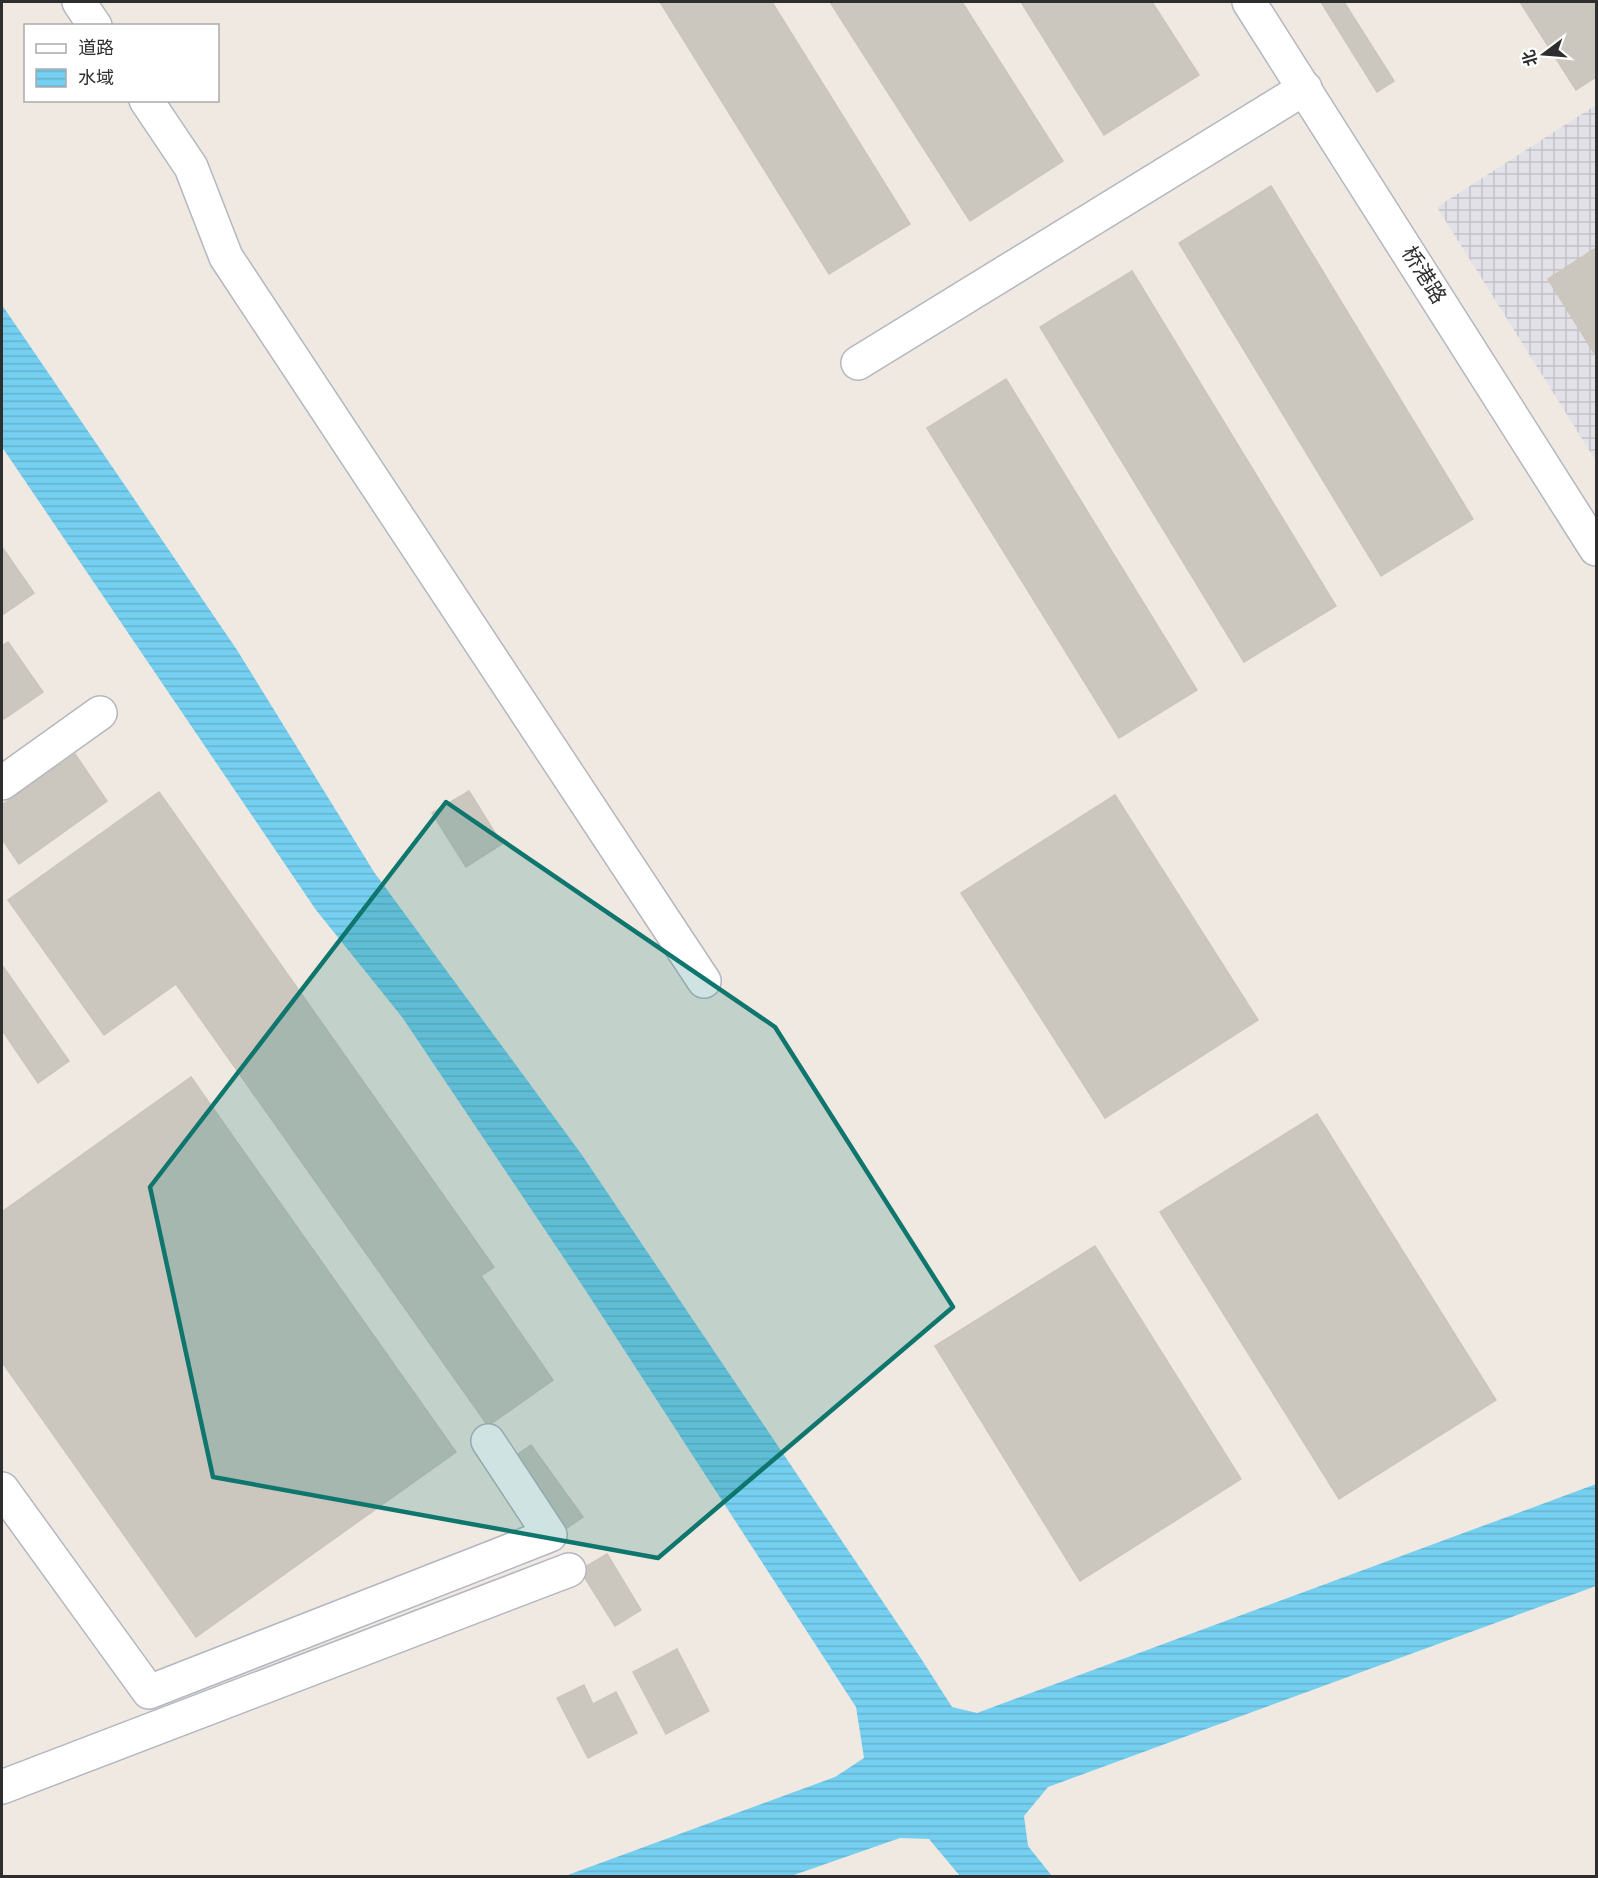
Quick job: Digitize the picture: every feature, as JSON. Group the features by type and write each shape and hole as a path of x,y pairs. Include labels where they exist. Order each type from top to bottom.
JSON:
{"street":[{"path":"78,2 94,24"},
{"name":"桥港路","path":"1250,2 1596,549"},
{"path":"858,363 1305,88"},
{"path":"147,102 191,167 226,257 704,981"},
{"path":"2,783 100,713"},
{"path":"2,1489 149,1692 550,1535 488,1441"},
{"path":"2,1787 569,1570"}],"highlighted area":[{"path":"446,802 775,1027 953,1307 658,1558 213,1477 150,1187"}],"shaded area":[{"path":"1596,105 1596,461 1437,207"}],"water":[{"path":"2,305 237,650 374,872 582,1155 952,1707 977,1713 1596,1484 1596,1586 1048,1787 1024,1816 1028,1846 1052,1876 960,1876 929,1839 900,1838 791,1876 565,1876 835,1777 864,1758 856,1707 584,1288 402,1017 316,910 2,447"}],"building":[{"path":"660,2 772,2 910,224 829,274"},
{"path":"830,2 962,2 1063,161 970,221"},
{"path":"1021,2 1152,2 1199,75 1104,135"},
{"path":"1321,2 1344,2 1394,81 1377,92"},
{"path":"1520,2 1596,2 1596,77 1576,90"},
{"path":"1271,186 1473,519 1381,576 1179,243"},
{"path":"1596,248 1596,356 1548,279"},
{"path":"1132,271 1336,606 1244,662 1040,327"},
{"path":"1006,379 1197,690 1119,738 927,428"},
{"path":"2,547 34,593 2,615"},
{"path":"8,642 43,692 4,719 2,716 2,646"},
{"path":"75,754 107,801 19,864 2,839 2,805"},
{"path":"469,791 502,844 466,867 432,813"},
{"path":"159,792 494,1267 481,1276 553,1380 488,1426 176,984 104,1035 8,900"},
{"path":"1115,795 1258,1020 1105,1118 961,893"},
{"path":"2,965 69,1061 38,1083 2,1030"},
{"path":"191,1077 456,1452 196,1637 2,1362 2,1212"},
{"path":"1317,1114 1496,1400 1339,1499 1160,1212"},
{"path":"1095,1246 1241,1479 1080,1581 935,1346"},
{"path":"531,1445 583,1517 564,1530 511,1459"},
{"path":"607,1554 641,1610 615,1626 580,1570"},
{"path":"677,1649 709,1711 666,1734 633,1672"},
{"path":"584,1685 593,1704 616,1692 637,1733 588,1758 557,1698"}]}
